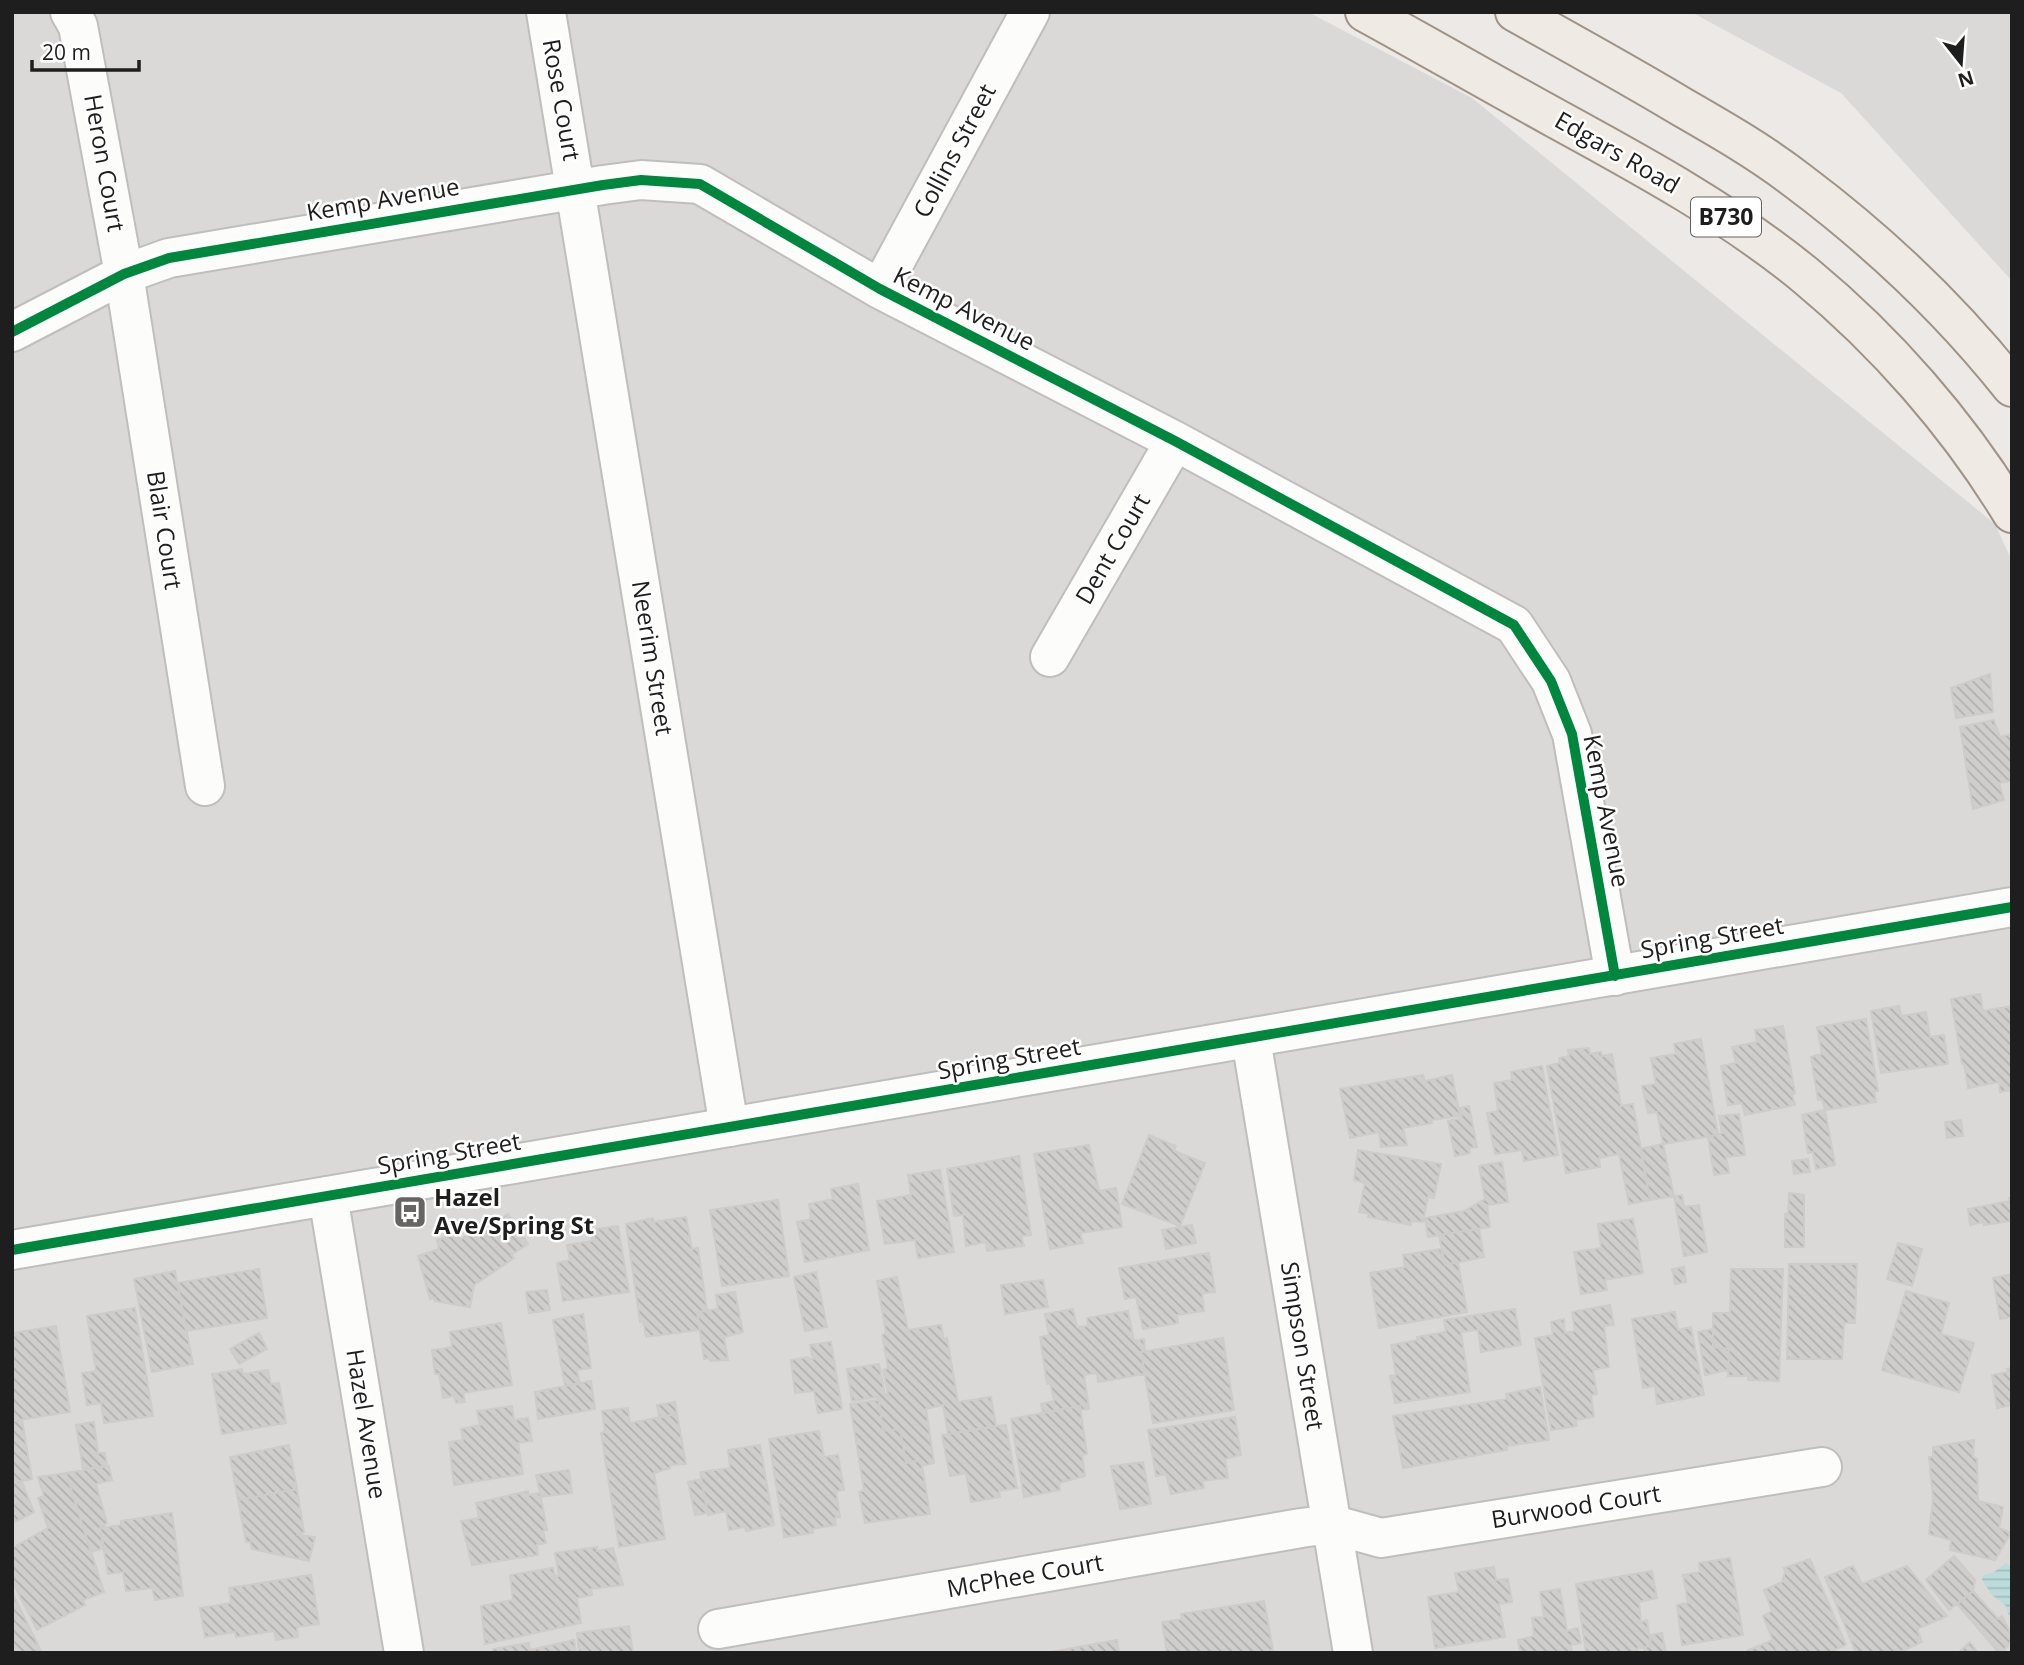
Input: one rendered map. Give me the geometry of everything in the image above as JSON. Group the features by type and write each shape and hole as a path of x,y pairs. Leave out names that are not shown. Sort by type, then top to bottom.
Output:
{"main road":[{"name":"Edgars Road","path":"1365,12 1659,175 1737,224 1805,275 1880,345 1934,405 2012,513"},
{"name":"B730","path":"1524,14 1728,134 1797,180 1908,272 1952,317 2012,387"}],"street":[{"name":"Heron Court","path":"70,12 78,26 124,274"},
{"name":"Rose Court","path":"546,12 576,189"},
{"name":"Collins Street","path":"880,289 1030,12"},
{"name":"Kemp Avenue","path":"12,332 124,274 169,258 576,189 641,180 700,184 880,289 1175,441 1514,625 1550,681 1572,734 1615,976"},
{"name":"Neerim Street","path":"576,189 729,1127"},
{"name":"Blair Court","path":"124,274 205,786"},
{"name":"Dent Court","path":"1050,657 1175,441"},
{"name":"Spring Street","path":"12,1250 2012,908"},
{"name":"Simpson Street","path":"1251,1040 1353,1653"},
{"name":"Hazel Avenue","path":"328,1196 404,1653"},
{"name":"Burwood Court","path":"1331,1524 1381,1538 1822,1467"},
{"name":"McPhee Court","path":"718,1629 1331,1524"}],"shaded area":[{"path":"12,12 1308,12 1472,98 1995,524 2012,561 2012,1653 12,1653"},
{"path":"1691,12 2012,12 2012,281 1841,93"}],"water":[{"path":"2006,1563 2012,1567 2012,1616 1982,1580 1983,1575 1994,1572"}],"building":[{"path":"1990,674 1993,712 1956,718 1951,688"},
{"path":"1994,720 2000,737 2012,734 2012,781 1999,783 2004,800 1973,809 1960,727"},
{"path":"1980,994 1983,1011 2012,1006 2012,1090 2000,1092 1999,1082 1968,1088 1951,999"},
{"path":"1899,1006 1901,1016 1926,1012 1930,1037 1944,1035 1948,1064 1881,1073 1871,1011"},
{"path":"1866,1019 1878,1091 1874,1091 1876,1102 1825,1110 1822,1099 1818,1100 1811,1057 1822,1054 1817,1027"},
{"path":"1783,1026 1795,1105 1745,1115 1742,1103 1728,1105 1721,1066 1736,1063 1732,1047 1757,1042 1755,1030"},
{"path":"1701,1039 1718,1135 1663,1144 1657,1112 1648,1113 1642,1086 1656,1084 1651,1058 1676,1054 1674,1044"},
{"path":"1589,1048 1590,1054 1612,1054 1621,1106 1633,1104 1650,1200 1629,1204 1619,1154 1599,1158 1600,1167 1566,1173 1547,1066 1560,1063 1559,1058 1569,1056 1568,1050"},
{"path":"1542,1066 1558,1155 1524,1161 1522,1150 1495,1154 1487,1113 1498,1111 1494,1083 1512,1080 1511,1072"},
{"path":"1423,1075 1425,1081 1452,1075 1460,1116 1403,1128 1407,1145 1381,1147 1379,1132 1350,1138 1340,1089"},
{"path":"1469,1106 1477,1147 1469,1148 1470,1153 1455,1156 1448,1121 1462,1118 1460,1108"},
{"path":"1825,1110 1835,1165 1816,1169 1813,1152 1808,1153 1802,1115"},
{"path":"1739,1114 1745,1155 1726,1157 1729,1173 1714,1175 1708,1137 1722,1133 1719,1116"},
{"path":"1961,1120 1963,1136 1947,1138 1945,1122"},
{"path":"1149,1135 1176,1146 1174,1151 1205,1163 1180,1226 1122,1204"},
{"path":"1663,1144 1674,1196 1650,1200 1640,1149"},
{"path":"1089,1145 1099,1191 1116,1188 1122,1227 1080,1233 1083,1243 1050,1249 1034,1154"},
{"path":"1358,1150 1441,1164 1434,1198 1428,1197 1423,1222 1411,1221 1411,1225 1368,1217 1369,1214 1359,1212 1365,1183 1354,1180"},
{"path":"1019,1156 1031,1235 1021,1236 1024,1246 987,1251 986,1242 966,1246 963,1215 954,1216 947,1169"},
{"path":"1808,1159 1810,1172 1794,1174 1792,1161"},
{"path":"1502,1162 1508,1202 1487,1205 1490,1227 1428,1237 1425,1218 1464,1211 1485,1199 1479,1166"},
{"path":"940,1170 954,1252 918,1258 915,1240 885,1244 877,1201 911,1195 908,1175"},
{"path":"858,1184 869,1250 805,1262 797,1222 811,1219 809,1204 833,1199 831,1189"},
{"path":"1789,1193 1804,1195 1804,1247 1785,1247 1785,1214 1788,1213"},
{"path":"1682,1195 1684,1207 1699,1205 1707,1252 1684,1256 1674,1196"},
{"path":"2012,1197 2012,1221 1970,1225 1968,1209 2010,1201 2009,1198"},
{"path":"778,1200 789,1276 722,1286 710,1210"},
{"path":"508,1214 528,1244 511,1255 514,1258 474,1285 470,1307 430,1299 418,1256 439,1249 437,1240 458,1233 460,1240 489,1221 492,1225"},
{"path":"686,1217 692,1249 698,1248 707,1311 697,1312 700,1330 646,1337 643,1321 640,1322 626,1224 653,1218 654,1222"},
{"path":"1633,1219 1643,1273 1605,1280 1607,1290 1581,1294 1574,1252 1601,1248 1598,1224"},
{"path":"1192,1225 1196,1243 1166,1249 1162,1230"},
{"path":"618,1226 629,1292 563,1301 557,1263 570,1260 567,1245 592,1241 590,1230"},
{"path":"1479,1229 1484,1257 1445,1265 1439,1235"},
{"path":"1898,1243 1922,1249 1912,1286 1887,1279"},
{"path":"1441,1249 1445,1265 1458,1262 1467,1312 1379,1328 1370,1273 1405,1267 1403,1255"},
{"path":"1209,1253 1215,1292 1202,1293 1204,1311 1177,1315 1178,1323 1143,1329 1136,1297 1125,1299 1119,1268"},
{"path":"1789,1264 1857,1264 1855,1323 1844,1323 1842,1359 1787,1359"},
{"path":"1684,1267 1686,1282 1675,1284 1672,1269"},
{"path":"259,1269 267,1318 186,1331 177,1283"},
{"path":"1731,1269 1783,1269 1779,1381 1728,1376 1729,1349 1713,1347 1713,1313 1730,1313"},
{"path":"175,1271 193,1364 152,1372 134,1279"},
{"path":"816,1272 827,1327 805,1331 794,1277"},
{"path":"2012,1274 2012,1317 2000,1319 1993,1278"},
{"path":"897,1277 908,1330 941,1325 944,1340 947,1338 958,1402 991,1397 996,1426 948,1434 943,1405 926,1409 934,1463 922,1466 921,1460 906,1463 900,1429 883,1431 878,1397 852,1401 847,1369 879,1364 885,1395 888,1394 883,1370 888,1368 882,1335 886,1333 877,1281"},
{"path":"1043,1280 1048,1307 1005,1314 1001,1285"},
{"path":"547,1290 550,1310 529,1313 526,1292"},
{"path":"1906,1291 1949,1303 1941,1334 1974,1343 1959,1392 1882,1370"},
{"path":"735,1292 743,1332 724,1337 728,1360 704,1359 697,1312 718,1309 716,1295"},
{"path":"1610,1305 1614,1325 1604,1326 1609,1367 1593,1370 1597,1394 1591,1395 1594,1417 1576,1420 1577,1426 1551,1430 1535,1338 1553,1335 1551,1322 1564,1319 1565,1333 1575,1331 1572,1312"},
{"path":"135,1308 153,1416 104,1423 101,1403 87,1405 82,1373 96,1371 87,1316"},
{"path":"1073,1309 1077,1327 1088,1326 1087,1318 1128,1311 1134,1341 1144,1339 1145,1350 1141,1352 1145,1374 1098,1382 1097,1373 1084,1375 1089,1409 1081,1410 1080,1406 1043,1413 1041,1404 1054,1401 1050,1383 1047,1384 1040,1337 1049,1335 1045,1314"},
{"path":"1515,1309 1521,1345 1481,1352 1478,1330 1461,1332 1470,1392 1395,1403 1390,1376 1396,1375 1391,1345 1446,1332 1444,1320"},
{"path":"1675,1312 1678,1330 1691,1327 1704,1395 1657,1404 1655,1386 1643,1388 1632,1319"},
{"path":"583,1314 591,1368 577,1370 580,1384 565,1386 553,1320"},
{"path":"501,1323 512,1385 463,1393 465,1402 456,1403 454,1396 443,1398 439,1374 435,1374 432,1350 452,1347 450,1332"},
{"path":"56,1326 70,1412 12,1421 12,1333"},
{"path":"1713,1329 1713,1347 1729,1349 1728,1370 1705,1375 1698,1332"},
{"path":"259,1333 267,1349 239,1364 230,1349"},
{"path":"1223,1338 1234,1410 1153,1423 1141,1352"},
{"path":"831,1342 842,1409 818,1413 814,1391 795,1393 791,1360 808,1357 813,1359 810,1345"},
{"path":"2012,1368 2012,1405 1997,1408 1992,1375 2008,1372 2007,1369"},
{"path":"242,1369 243,1374 268,1370 271,1384 279,1383 286,1423 222,1434 212,1374"},
{"path":"591,1381 595,1409 538,1419 535,1392"},
{"path":"1540,1387 1549,1440 1403,1468 1393,1416 1507,1399 1506,1394"},
{"path":"879,1400 883,1431 900,1429 906,1463 921,1460 930,1514 865,1523 859,1492 864,1490 850,1404"},
{"path":"675,1402 677,1414 659,1417 657,1405"},
{"path":"512,1406 514,1420 528,1418 532,1441 518,1443 523,1474 454,1485 449,1442 463,1440 461,1429 480,1425 477,1411"},
{"path":"1080,1406 1087,1454 1082,1455 1085,1476 1059,1483 1060,1490 1024,1497 1011,1419"},
{"path":"628,1408 630,1423 677,1414 686,1464 670,1465 670,1468 654,1473 665,1539 619,1547 601,1433 605,1432 602,1411"},
{"path":"1235,1417 1241,1455 1225,1459 1228,1478 1202,1481 1204,1488 1171,1494 1166,1474 1156,1476 1148,1430"},
{"path":"22,1420 32,1479 12,1483 12,1421"},
{"path":"94,1422 98,1453 105,1453 107,1466 83,1469 76,1425"},
{"path":"1006,1425 1017,1488 999,1491 1000,1497 971,1502 966,1473 950,1476 942,1435"},
{"path":"819,1431 824,1457 838,1455 844,1490 836,1491 840,1517 835,1518 836,1525 812,1529 813,1533 784,1537 769,1439"},
{"path":"1974,1440 1973,1457 1977,1459 1978,1501 2003,1507 1999,1528 2011,1533 1995,1560 1950,1550 1951,1540 1929,1534 1933,1499 1929,1457 1933,1457 1933,1447"},
{"path":"289,1445 297,1489 238,1500 230,1457"},
{"path":"760,1445 774,1525 746,1531 745,1527 729,1530 726,1511 708,1515 700,1472 730,1468 728,1450"},
{"path":"1143,1462 1151,1504 1120,1509 1111,1466"},
{"path":"109,1466 112,1480 96,1484 107,1523 100,1528 104,1548 91,1552 66,1473"},
{"path":"569,1470 572,1493 541,1497 536,1475"},
{"path":"66,1473 104,1592 83,1600 85,1605 37,1630 12,1581 12,1548 48,1528 38,1498 44,1496 38,1477"},
{"path":"701,1479 708,1513 695,1515 688,1482"},
{"path":"22,1482 34,1512 15,1522 12,1515 12,1483"},
{"path":"297,1489 304,1532 299,1535 315,1537 309,1561 252,1549 250,1542 246,1542 238,1500"},
{"path":"528,1491 528,1495 540,1493 547,1530 543,1531 546,1543 537,1545 538,1555 472,1565 461,1521 479,1518 476,1503"},
{"path":"172,1513 183,1596 155,1600 152,1588 126,1591 123,1572 108,1574 100,1528 121,1525 121,1521"},
{"path":"597,1547 597,1551 613,1548 623,1585 591,1589 592,1595 577,1598 581,1623 485,1644 481,1606 513,1600 510,1575 553,1568 555,1576 559,1576 555,1553"},
{"path":"1954,1556 1975,1580 1973,1591 1949,1610 1926,1580"},
{"path":"1730,1558 1743,1635 1682,1645 1677,1605 1688,1603 1683,1575 1700,1572 1699,1563"},
{"path":"1810,1559 1846,1645 1828,1653 1778,1653 1763,1616 1772,1611 1764,1590 1782,1582 1784,1568"},
{"path":"1853,1566 1862,1584 1907,1566 1947,1616 1917,1629 1922,1642 1898,1653 1856,1653 1825,1577"},
{"path":"1494,1567 1496,1580 1508,1579 1512,1602 1499,1604 1505,1637 1435,1648 1428,1597 1459,1592 1455,1573"},
{"path":"1652,1571 1657,1598 1639,1602 1641,1622 1647,1620 1651,1646 1638,1648 1638,1653 1586,1653 1576,1584"},
{"path":"311,1575 319,1624 297,1627 298,1637 276,1640 274,1631 236,1637 235,1632 205,1637 200,1608 231,1603 229,1588"},
{"path":"1560,1589 1567,1631 1578,1628 1581,1643 1571,1645 1572,1653 1520,1653 1518,1640 1534,1636 1532,1618 1544,1617 1540,1592"},
{"path":"1973,1591 1998,1619 2002,1616 2012,1636 2002,1653 1999,1653 1957,1604"},
{"path":"12,1592 42,1653 12,1653"},
{"path":"1264,1601 1273,1650 1258,1653 1167,1653 1162,1622 1182,1619 1181,1614"},
{"path":"629,1626 633,1653 579,1653 577,1633"},
{"path":"1662,1633 1666,1653 1645,1653 1644,1647 1651,1646 1650,1635"},
{"path":"574,1640 576,1653 493,1653 493,1649 529,1643 530,1650"},
{"path":"1117,1640 1119,1653 1050,1653 1050,1652"},
{"path":"1773,1640 1778,1653 1749,1653 1748,1650"},
{"path":"1970,1642 1978,1653 1958,1653"}],"cycle path":[{"path":"12,332 124,274 169,258 603,185 641,180 700,184 880,289 1175,441 1514,625 1551,681 1572,734 1615,976"},
{"path":"12,1250 2012,907"}],"place":[{"name":"Hazel Ave/Spring St","path":"410,1212"}]}
